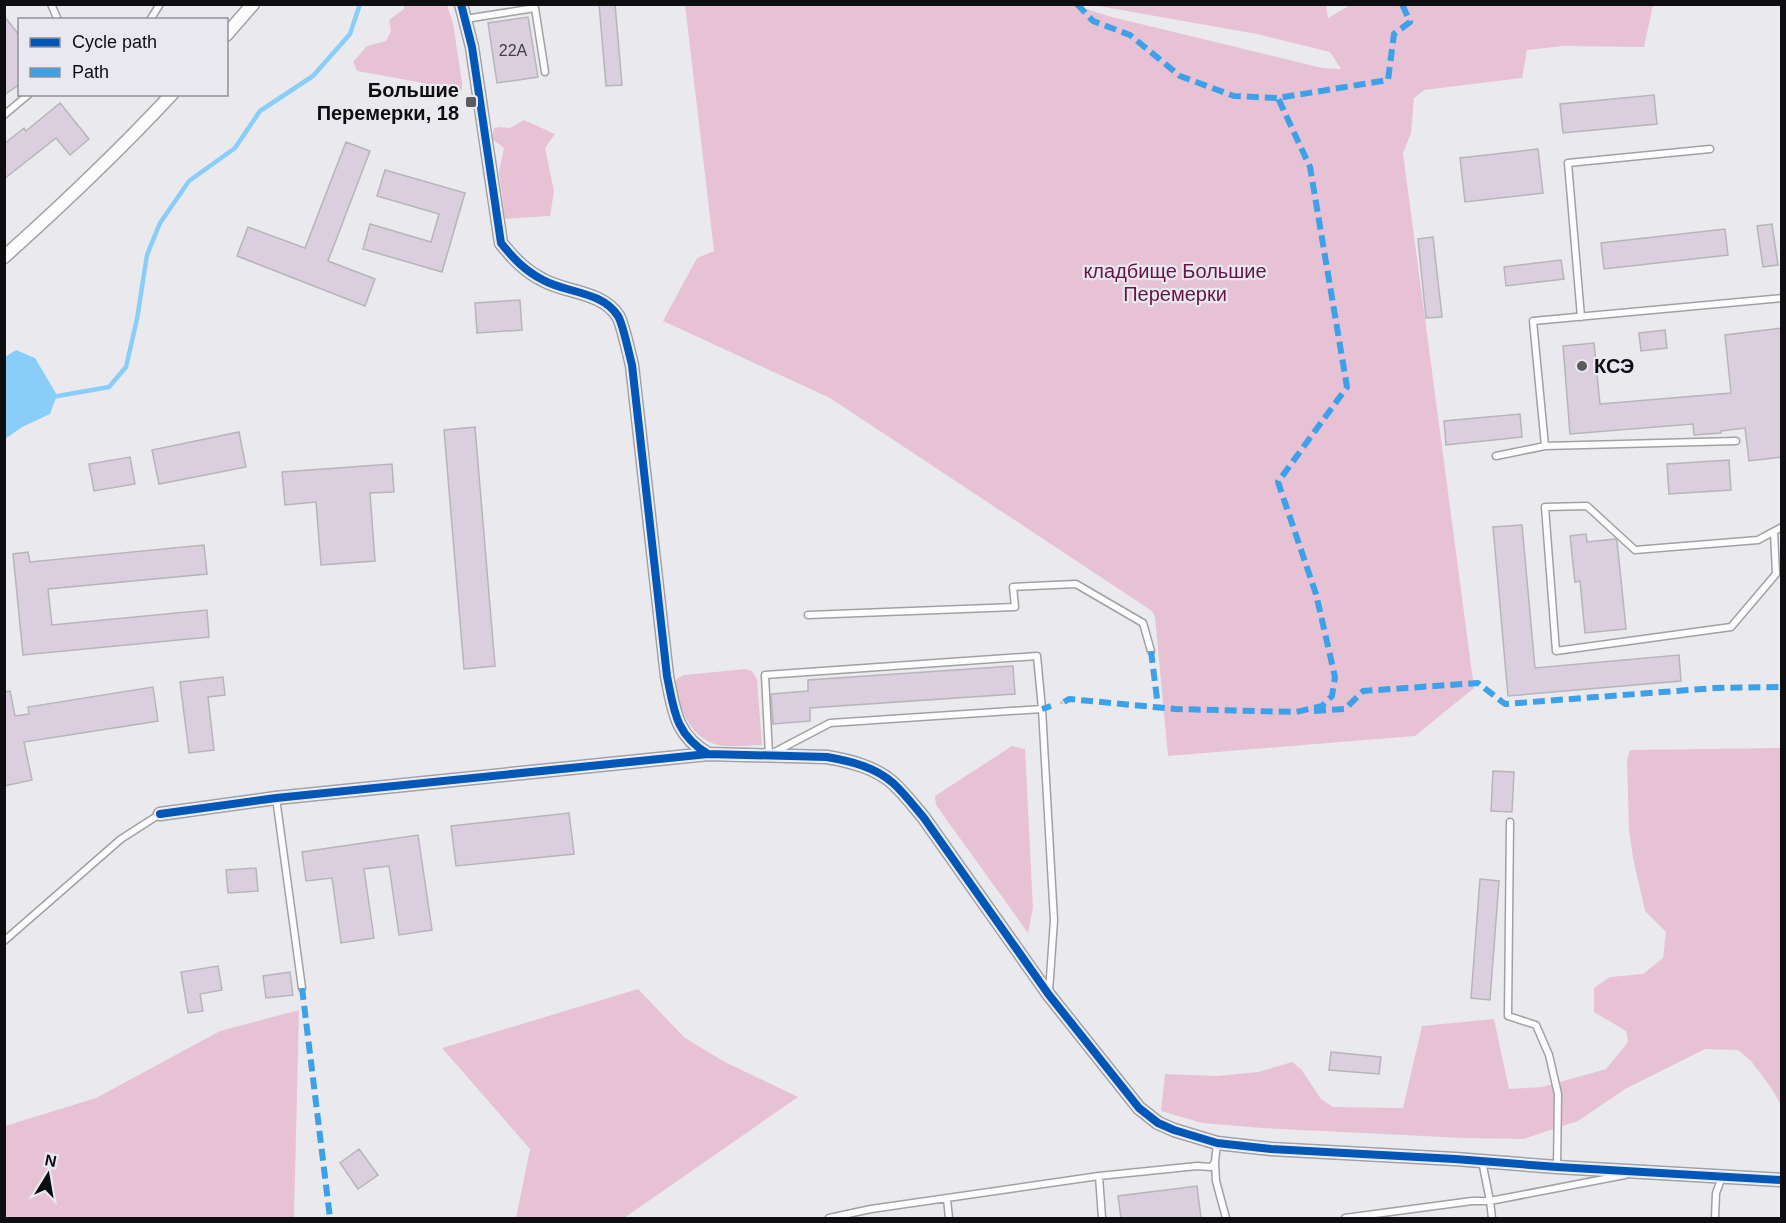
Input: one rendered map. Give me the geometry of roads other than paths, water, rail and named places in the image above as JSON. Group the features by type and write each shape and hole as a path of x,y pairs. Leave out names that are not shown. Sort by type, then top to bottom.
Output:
{"street":[{"path":"228,33 254,4"},
{"path":"461,4 472,47 501,243 517,263 544,281 589,295 606,304 618,316 632,365 667,676 675,716 688,739 708,754"},
{"path":"4,257 94,173 170,96"},
{"path":"160,814 276,798 708,754 842,760 871,769 892,782 924,818 1048,995 1139,1107 1158,1123 1217,1143 1271,1149 1782,1180"}],"lane":[{"path":"51,4 57,18"},
{"path":"151,18 160,4"},
{"path":"465,19 535,8 545,72"},
{"path":"4,115 26,96"},
{"path":"1581,317 1568,163 1710,149"},
{"path":"1545,446 1533,321 1782,298"},
{"path":"1496,456 1545,446 1736,441"},
{"path":"1774,532 1776,574 1731,627 1556,651 1545,507 1587,506 1635,550 1758,540 1782,527"},
{"path":"808,615 1015,607 1013,587 1076,584 1143,623 1151,651"},
{"path":"1042,709 830,723 769,755 765,675 1037,656 1042,709 1054,920 1048,995"},
{"path":"276,798 302,988"},
{"path":"4,940 121,839 160,814"},
{"path":"1510,822 1508,1016 1536,1025 1549,1055 1558,1094 1557,1167"},
{"path":"1217,1143 1216,1181 1226,1218"},
{"path":"1482,1161 1492,1218"},
{"path":"829,1218 871,1209 1099,1176 1197,1166 1211,1167 1215,1162"},
{"path":"1345,1218 1472,1201 1490,1201 1642,1172"},
{"path":"1099,1176 1102,1218"},
{"path":"1715,1218 1716,1193 1722,1177"},
{"path":"947,1199 949,1218"}],"water":[{"path":"16,350 35,358 57,395 50,414 22,427 5,439 5,357"}],"waterway":[{"path":"52,397 109,387 126,367 137,319 147,255 160,223 189,181 235,148 260,111 313,76 350,34 360,4"}],"place":[{"name":"Большие Перемерки, 18","path":"471,102"},
{"name":"КСЭ","path":"1582,366"}],"park label":[{"name":"кладбище Большие Перемерки","path":"1175,282"}]}
